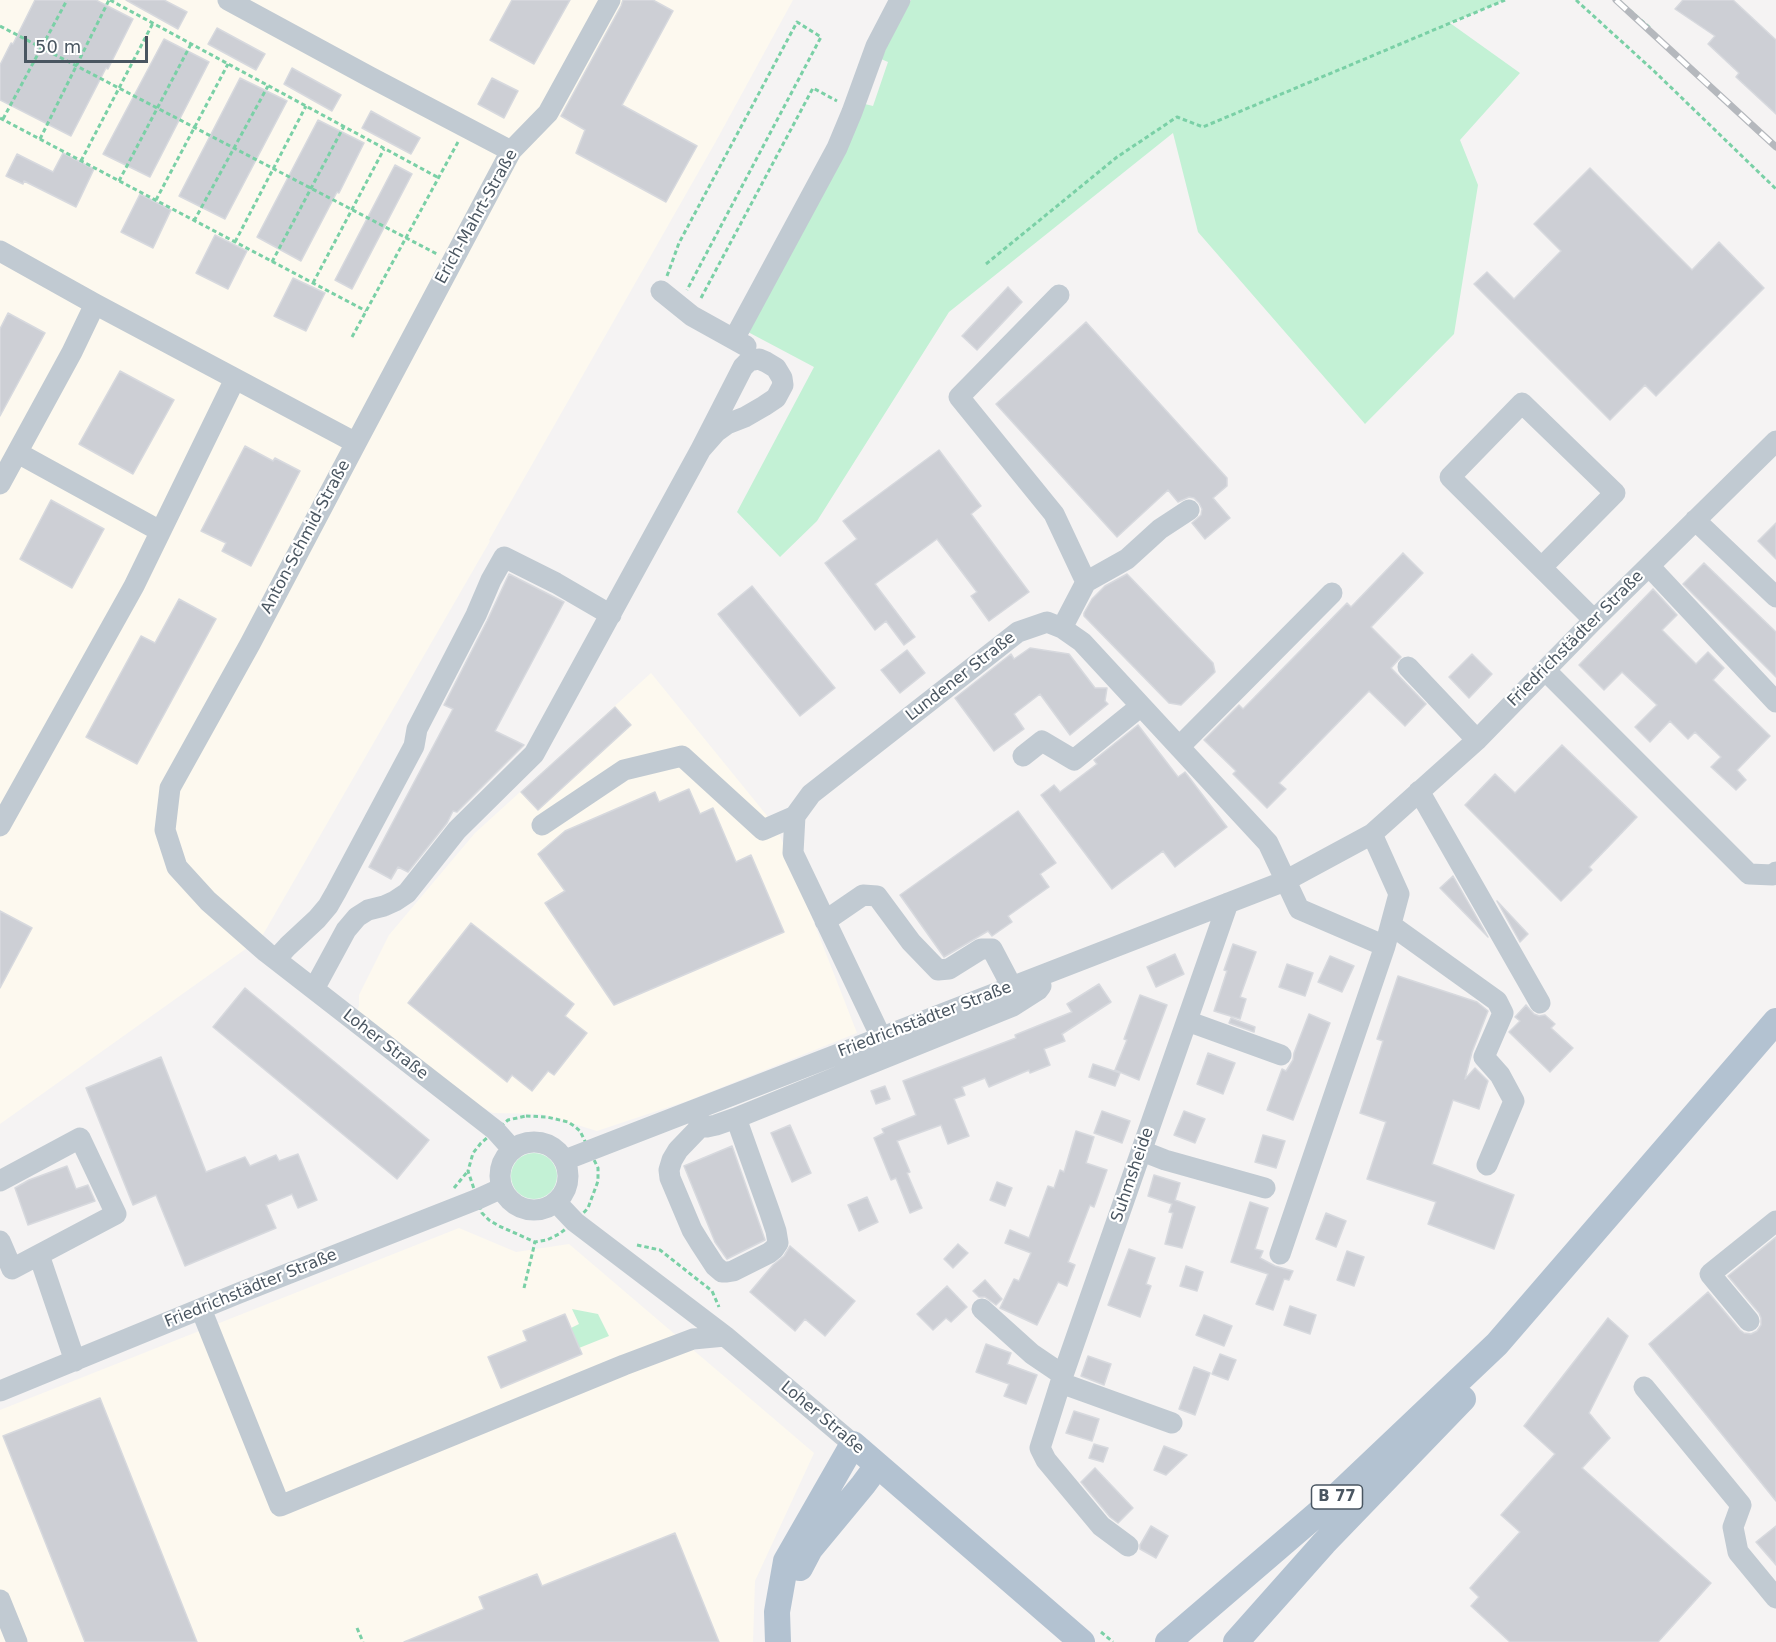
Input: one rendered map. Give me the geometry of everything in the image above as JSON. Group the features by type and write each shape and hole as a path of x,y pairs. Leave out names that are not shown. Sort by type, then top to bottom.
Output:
{"main road":[{"name":"B 77","path":"1168,1642 1323,1509 1497,1344 1776,1021"},
{"path":"1236,1642 1324,1543 1462,1401 1497,1344"},
{"path":"778,1642 777,1612 786,1561 853,1443"},
{"name":"Loher Straße","path":"853,1443 877,1466 1094,1639"},
{"path":"789,1642 790,1614 801,1565 810,1549 877,1466"}],"street":[{"path":"228,0 511,151"},
{"name":"Erich-Mahrt-Straße","path":"356,443 511,151 548,113 610,0"},
{"path":"734,339 837,148 876,46 900,0"},
{"name":"Anton-Schmid-Straße","path":"0,251 356,443 250,644 170,788 165,830 177,867 208,901 255,942"},
{"path":"661,291 685,311 750,348 759,359 776,368 782,378 783,385 776,398 745,417 727,424 716,432 701,449"},
{"path":"1059,296 958,397 1054,514 1086,582"},
{"path":"0,484 72,352 95,304"},
{"path":"314,989 346,930 357,917 368,910 395,901 407,893 457,830 534,754 701,449 743,367 749,361 759,359"},
{"path":"0,826 134,586 235,379"},
{"path":"1542,567 1615,493 1522,403 1450,477 1594,620"},
{"name":"Friedrichstädter Straße","path":"565,1160 698,1117 881,1037 1285,881 1372,834 1477,740 1648,566 1776,441"},
{"path":"18,453 160,531"},
{"path":"1189,510 1160,529 1127,559 1086,582 1062,628 1082,642 1268,843 1299,909 1385,946"},
{"path":"1695,520 1776,597"},
{"path":"276,959 328,906 414,746 417,729 504,557 556,583 611,615"},
{"path":"1648,566 1776,702"},
{"path":"1179,747 1332,593"},
{"name":"Lundener Straße","path":"795,816 811,794 1018,632 1047,622 1062,628"},
{"path":"1408,667 1477,740"},
{"path":"1545,670 1749,874 1773,875 1776,872"},
{"path":"1023,756 1042,741 1074,760 1142,705"},
{"path":"542,825 624,770 682,756 763,830 795,816 793,853 881,1037"},
{"path":"1419,791 1540,1003"},
{"path":"1280,1254 1385,946 1399,894 1372,834"},
{"path":"825,921 863,895 877,896 911,942 938,970 949,969 981,949 992,949 1012,987"},
{"name":"Suhmsheide","path":"1128,1546 1101,1526 1046,1460 1040,1448 1228,903"},
{"path":"1391,925 1497,1001 1503,1013 1484,1057 1500,1075 1514,1101 1487,1165"},
{"name":"Loher Straße","path":"255,942 495,1130 512,1149"},
{"path":"736,1118 770,1213 778,1243 769,1253 733,1271 722,1272 699,1243 670,1178 669,1170 672,1160 698,1117 712,1127 1006,1009 1038,990 1041,986 1039,976"},
{"path":"1187,1021 1281,1055"},
{"path":"0,1181 80,1138 116,1214 12,1269 0,1241"},
{"path":"531,1141 544,1143 556,1149 565,1160 568,1172 567,1185 565,1191 550,1206 537,1210 522,1208 510,1200 502,1188 500,1171 506,1155 524,1143 531,1141"},
{"path":"1142,1151 1265,1188"},
{"name":"Friedrichstädter Straße","path":"0,1391 502,1188"},
{"name":"Loher Straße","path":"556,1202 575,1222 724,1336 853,1443"},
{"path":"1749,1321 1710,1274 1776,1221"},
{"path":"39,1255 75,1361"},
{"path":"688,1308 694,1322 693,1340"},
{"path":"201,1309 280,1506 624,1365 693,1340 724,1336"},
{"path":"982,1310 1062,1379 1172,1423"},
{"path":"1644,1387 1741,1505 1733,1527 1738,1552 1776,1598"},
{"path":"0,1600 17,1642"}],"path":[{"path":"67,0 1,118 366,311"},
{"path":"40,139 109,0 439,178"},
{"path":"986,264 1117,157 1177,117 1203,127 1505,0"},
{"path":"1576,0 1654,71 1776,189"},
{"path":"1618,0 1650,28"},
{"path":"661,291 680,243 797,22 821,37 685,311"},
{"path":"81,161 153,23"},
{"path":"0,26 452,262"},
{"path":"119,181 191,44"},
{"path":"156,200 228,64"},
{"path":"194,221 268,86"},
{"path":"685,311 813,88 838,102"},
{"path":"235,242 306,106"},
{"path":"272,262 344,126"},
{"path":"352,337 466,128"},
{"path":"313,283 384,149"},
{"path":"526,1116 568,1122 580,1131 591,1151 598,1168 598,1181 588,1208 559,1234 547,1240 535,1242 489,1221 482,1213 468,1171 469,1163 481,1143 508,1120 526,1116"},
{"path":"524,1288 535,1242"},
{"path":"357,1628 363,1642"},
{"path":"1094,1639 1113,1642"}],"shaded area":[{"path":"0,0 793,0 715,143 490,541 261,938 0,1124"},
{"path":"651,673 777,828 857,1033 690,1100 597,1131 541,1114 493,1113 453,1091 356,1012 359,1006 359,995 389,935 475,833"},
{"path":"459,1228 516,1252 569,1244 814,1453 755,1581 753,1642 0,1642 0,1410"}],"green space":[{"path":"911,0 1505,0 1450,23 1520,73 1460,140 1478,185 1454,334 1365,424 1198,232 1173,133 949,312 817,521 780,557 737,512 814,367 748,332 865,104 873,106 888,62 881,59"},
{"path":"534,1153 550,1160 557,1176 550,1192 534,1199 518,1192 511,1176 518,1160"},
{"path":"572,1309 598,1314 609,1336 579,1348 571,1328 579,1324"}],"building":[{"path":"35,0 96,0 133,19 71,136 0,100 0,65"},
{"path":"126,0 164,0 187,12 178,29"},
{"path":"512,0 570,0 534,64 490,40"},
{"path":"623,0 653,0 673,11 622,105 697,146 666,202 576,153 585,130 561,116"},
{"path":"1683,0 1733,0 1776,40 1776,114 1736,77 1739,73 1708,44 1715,36 1675,9"},
{"path":"217,28 265,54 256,70 208,44"},
{"path":"164,39 209,62 150,177 103,154"},
{"path":"292,68 341,95 332,111 284,84"},
{"path":"240,78 287,101 225,219 179,196"},
{"path":"492,78 518,91 504,118 478,104"},
{"path":"371,111 420,138 411,154 362,128"},
{"path":"318,120 364,143 301,261 257,237"},
{"path":"63,153 94,169 76,207 24,181 23,184 6,176 17,154 53,172"},
{"path":"395,165 412,174 352,289 335,280"},
{"path":"1590,168 1692,270 1719,242 1764,288 1656,396 1645,385 1610,420 1474,284 1487,272 1514,299 1561,251 1534,224"},
{"path":"140,194 171,210 153,248 121,232"},
{"path":"215,235 247,251 228,289 196,273"},
{"path":"293,278 325,293 306,331 274,316"},
{"path":"1008,287 1022,302 977,350 962,336"},
{"path":"8,313 45,333 0,416 0,329"},
{"path":"1086,322 1227,478 1227,486 1213,498 1230,518 1205,539 1192,523 1201,515 1202,509 1199,503 1189,497 1178,502 1168,490 1117,537 996,404"},
{"path":"120,371 174,400 133,474 79,444"},
{"path":"245,446 273,461 275,458 300,471 251,566 222,551 226,543 201,531"},
{"path":"939,450 981,506 971,514 1029,592 989,621 971,596 977,592 937,539 875,584 915,637 904,645 886,621 875,630 825,563 857,539 843,521"},
{"path":"51,500 104,529 72,588 20,559"},
{"path":"1776,523 1776,559 1758,541"},
{"path":"1403,553 1423,573 1371,627 1401,657 1391,668 1426,704 1405,726 1369,691 1279,783 1286,789 1267,808 1233,774 1236,771 1204,740 1239,705 1243,709 1347,603 1351,607"},
{"path":"1704,563 1776,632 1776,677 1683,584"},
{"path":"509,574 564,602 495,731 524,745 457,812 453,811 447,823 408,872 398,867 391,879 369,867 453,709 444,705"},
{"path":"1127,574 1213,663 1215,672 1181,705 1169,703 1084,616 1092,599 1105,586"},
{"path":"752,586 835,688 800,716 718,614"},
{"path":"1653,589 1677,615 1662,630 1696,664 1708,652 1724,668 1713,680 1770,736 1737,770 1746,780 1736,790 1711,767 1721,757 1695,732 1688,739 1670,721 1650,742 1635,727 1657,705 1622,672 1604,690 1579,665"},
{"path":"179,599 216,619 137,764 86,737 141,636 155,643"},
{"path":"1030,648 1069,654 1095,688 1107,688 1105,701 1108,704 1070,735 1040,694 1014,714 1024,729 994,751 955,698 1011,654 1014,659"},
{"path":"907,650 925,673 900,693 881,670"},
{"path":"1472,654 1492,674 1469,698 1449,677"},
{"path":"615,707 631,725 538,810 521,792"},
{"path":"1138,725 1178,777 1185,772 1227,827 1175,867 1163,851 1112,889 1041,795 1054,785 1060,792 1097,764 1094,760"},
{"path":"1562,745 1637,817 1589,867 1592,870 1561,901 1465,805 1495,774 1515,793"},
{"path":"689,789 700,814 713,808 736,862 751,855 784,932 614,1005 545,903 565,891 538,854 565,831 655,792 659,802"},
{"path":"1018,811 1056,863 1040,874 1049,887 1008,916 1012,922 992,936 988,931 944,957 900,895"},
{"path":"1453,876 1488,937 1440,888"},
{"path":"1497,901 1528,934 1520,942"},
{"path":"0,911 32,928 0,988"},
{"path":"471,923 574,1004 565,1016 587,1033 554,1075 548,1071 532,1091 512,1075 507,1082 408,1003"},
{"path":"1233,944 1256,952 1240,997 1246,999 1240,1019 1214,1011"},
{"path":"1175,954 1184,974 1156,987 1147,967"},
{"path":"1330,956 1354,966 1342,992 1318,982"},
{"path":"1287,964 1313,973 1305,996 1279,987"},
{"path":"1398,976 1477,1002 1488,1011 1472,1052 1465,1079 1475,1068 1488,1081 1479,1109 1453,1100 1432,1164 1514,1195 1494,1249 1428,1224 1436,1202 1367,1179 1386,1122 1360,1113 1383,1041 1377,1039"},
{"path":"1099,984 1111,1002 1062,1034 1065,1041 1044,1049 1050,1065 1030,1073 1029,1070 989,1087 985,1078 962,1087 965,1095 954,1099 969,1136 948,1144 941,1125 897,1141 910,1172 907,1173 922,1208 910,1213 896,1178 891,1180 874,1138 884,1133 882,1129 916,1115 903,1081 1016,1038 1015,1035 1072,1012 1067,1004"},
{"path":"245,988 429,1140 397,1179 213,1027"},
{"path":"1140,995 1167,1005 1139,1080 1115,1070 1127,1040 1124,1039"},
{"path":"1526,1005 1534,1014 1545,1015 1555,1024 1551,1028 1573,1048 1550,1072 1509,1032 1520,1021 1515,1017"},
{"path":"1309,1014 1330,1023 1293,1120 1267,1110 1282,1069 1286,1071 1293,1060"},
{"path":"1231,1018 1255,1027 1254,1032 1229,1023"},
{"path":"1208,1053 1235,1063 1223,1094 1197,1084"},
{"path":"161,1057 206,1172 245,1157 250,1166 276,1155 279,1161 298,1154 317,1200 298,1208 292,1194 266,1205 276,1228 185,1266 156,1195 133,1205 86,1088"},
{"path":"1093,1064 1120,1073 1115,1086 1089,1077"},
{"path":"885,1086 890,1099 876,1104 871,1091"},
{"path":"1102,1111 1130,1121 1122,1143 1094,1133"},
{"path":"1184,1111 1205,1119 1195,1143 1174,1135"},
{"path":"790,1125 811,1173 792,1182 771,1133"},
{"path":"1076,1131 1094,1137 1086,1163 1107,1170 1094,1207 1090,1205 1068,1262 1075,1265 1067,1286 1058,1282 1037,1325 1000,1308 1014,1279 1019,1281 1031,1253 1005,1243 1010,1230 1029,1238 1048,1186 1054,1188 1060,1170 1064,1172"},
{"path":"1263,1135 1285,1141 1276,1168 1255,1162"},
{"path":"732,1146 765,1240 727,1259 715,1242 684,1166"},
{"path":"67,1166 76,1189 88,1185 95,1201 28,1225 15,1188 29,1180"},
{"path":"1154,1175 1180,1183 1175,1200 1195,1207 1182,1248 1165,1244 1173,1213 1169,1212 1172,1204 1148,1196"},
{"path":"997,1182 1012,1188 1005,1206 990,1200"},
{"path":"867,1197 878,1222 859,1231 848,1205"},
{"path":"1250,1202 1268,1208 1255,1249 1263,1251 1260,1258 1275,1266 1293,1271 1289,1280 1284,1279 1273,1310 1256,1304 1268,1274 1231,1262"},
{"path":"1326,1213 1346,1221 1336,1247 1316,1239"},
{"path":"1776,1237 1776,1501 1649,1344 1708,1292 1740,1330 1751,1334 1757,1331 1761,1325 1759,1313 1728,1276"},
{"path":"958,1244 968,1253 953,1268 944,1259"},
{"path":"790,1246 855,1301 825,1336 805,1319 795,1331 750,1292 773,1265 784,1256"},
{"path":"1129,1249 1155,1258 1146,1284 1151,1286 1140,1317 1108,1305"},
{"path":"1347,1251 1364,1257 1354,1286 1337,1280"},
{"path":"1186,1266 1203,1272 1197,1291 1180,1286"},
{"path":"985,1280 1002,1299 996,1305 985,1297 979,1297 973,1291"},
{"path":"947,1286 967,1307 951,1322 946,1318 933,1330 917,1314"},
{"path":"1290,1306 1316,1315 1310,1334 1284,1325"},
{"path":"565,1314 582,1354 501,1388 488,1357 527,1341 523,1331"},
{"path":"1204,1315 1232,1326 1224,1346 1196,1335"},
{"path":"1608,1318 1628,1336 1589,1413 1610,1438 1582,1468 1711,1583 1658,1642 1510,1642 1471,1606 1479,1597 1470,1588 1520,1532 1501,1515 1555,1454 1524,1426"},
{"path":"986,1344 1011,1353 1007,1364 1037,1375 1026,1404 1004,1396 1009,1384 976,1372"},
{"path":"1220,1354 1236,1360 1228,1380 1212,1374"},
{"path":"1088,1356 1111,1364 1104,1385 1081,1376"},
{"path":"1194,1367 1210,1373 1195,1415 1179,1409"},
{"path":"100,1398 197,1642 85,1642 3,1436"},
{"path":"1074,1411 1099,1419 1092,1441 1066,1433"},
{"path":"1094,1444 1108,1448 1103,1462 1089,1458"},
{"path":"1164,1446 1187,1455 1166,1475 1154,1470"},
{"path":"1095,1468 1133,1508 1118,1523 1110,1517 1081,1482"},
{"path":"1151,1526 1168,1536 1156,1558 1140,1549"},
{"path":"1776,1526 1776,1565 1756,1542"},
{"path":"675,1533 719,1642 404,1642 484,1609 479,1597 537,1574 542,1586"}],"railway":[{"path":"1616,0 1776,147"}]}
